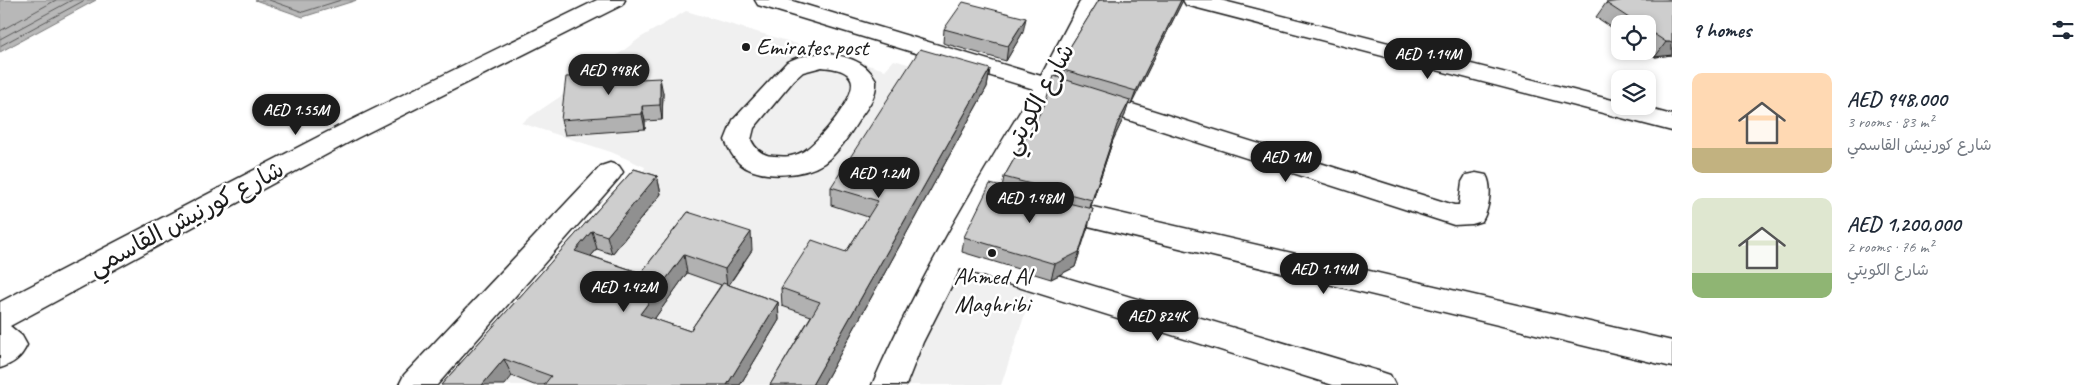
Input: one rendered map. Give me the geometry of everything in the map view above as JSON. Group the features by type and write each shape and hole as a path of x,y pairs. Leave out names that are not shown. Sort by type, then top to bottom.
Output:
{"street":[{"name":"شارع كورنيش القاسمي","path":"0,317 348,132 614,0"},
{"path":"766,0 1048,86 1454,215 1472,214 1476,182"},
{"name":"شارع الكويتي","path":"889,385 907,342 952,255 986,192 1048,86 1092,0"},
{"path":"1194,0 1672,122"},
{"path":"837,62 862,29"},
{"path":"822,60 837,62 852,67 862,75 866,86 862,97 820,153 804,164 781,167 760,164 744,154 738,140 742,126 786,75 795,67 807,62 822,60"},
{"path":"416,385 610,172"},
{"path":"986,192 1672,354"},
{"path":"952,255 1378,385"},
{"path":"0,336 11,345 0,354"}],"shaded area":[{"path":"686,11 885,70 894,60 987,87 823,385 466,385 638,187 645,167 611,152 521,123 579,84 640,38"},
{"path":"953,262 1034,287 1001,385 893,385"}],"water":[{"path":"0,0 96,0 0,52"},
{"path":"255,0 357,0 303,17"}],"building":[{"path":"1099,0 1181,0 1136,91 1057,68"},
{"path":"1625,0 1672,0 1672,42 1666,42 1656,35 1656,15 1624,15 1606,3"},
{"path":"963,2 1026,18 1008,46 944,29"},
{"path":"920,49 990,69 812,385 770,385 820,302 781,288 812,240 846,252 878,201 831,187"},
{"path":"641,72 640,79 660,78 660,105 642,106 642,114 561,120 566,77"},
{"path":"1054,76 1130,100 1117,125 1092,200 1004,177 1044,106"},
{"path":"634,169 657,176 607,236 592,231 575,251 641,273 688,212 751,232 725,269 684,255 640,314 690,331 723,283 778,302 727,385 544,385 551,376 504,359 482,385 441,385"},
{"path":"990,184 1093,209 1079,252 1055,264 964,237"}],"place":[{"name":"Emirates post","path":"746,47"},
{"name":"Ahmed Al Maghribi","path":"992,253"}]}
